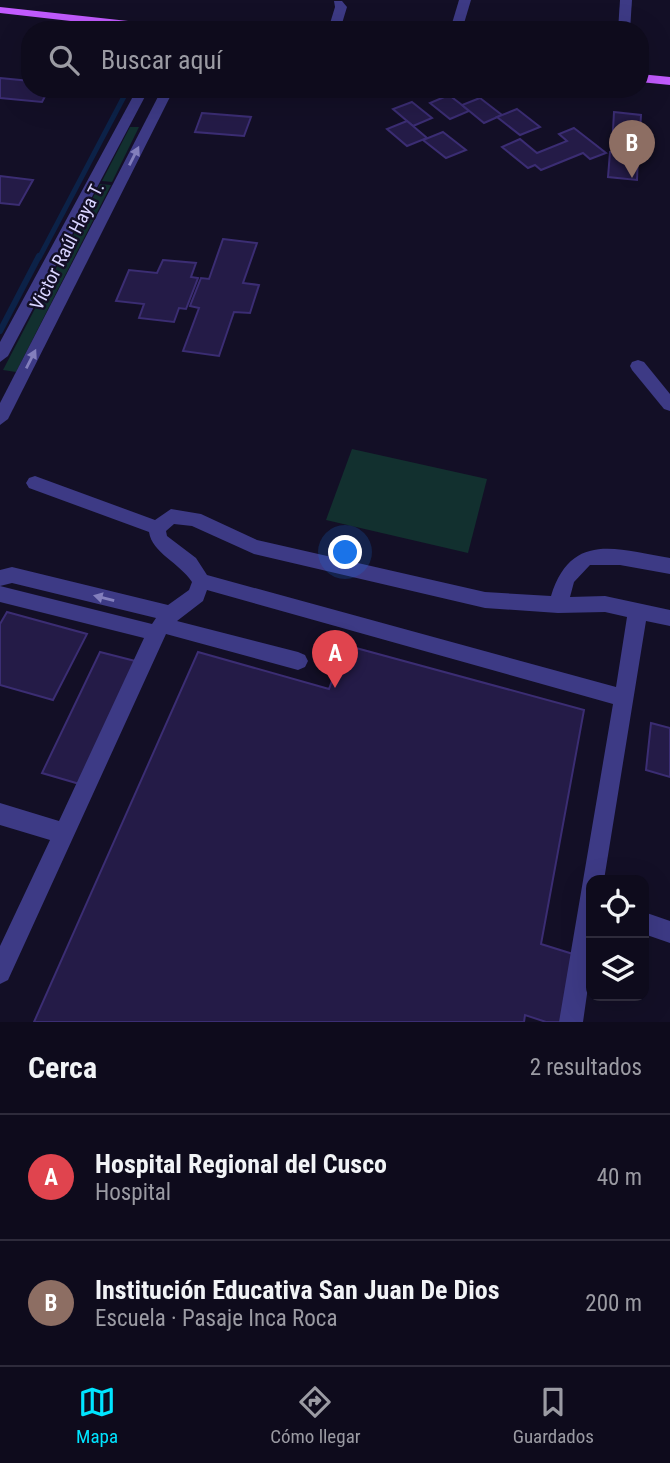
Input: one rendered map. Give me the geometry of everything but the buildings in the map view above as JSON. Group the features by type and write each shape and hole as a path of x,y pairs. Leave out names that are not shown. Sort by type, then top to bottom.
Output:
{"main road":[{"path":"0,10 101,21"},
{"path":"649,81 670,81"}],"street":[{"path":"459,21 465,0"},
{"path":"625,21 626,0"},
{"path":"337,21 341,7 338,3"},
{"name":"Victor Raúl Haya T.","path":"0,356 138,98"},
{"name":"Victor Raúl Haya T.","path":"0,419 163,98"},
{"path":"126,121 150,124"},
{"path":"638,366 670,405"},
{"path":"35,483 157,528"},
{"path":"157,528 171,516 182,516 195,519 254,547 485,600 558,605 605,604 670,618"},
{"path":"157,528 159,540 190,563 201,581 624,698"},
{"path":"558,605 566,578 586,558 620,557 670,566"},
{"path":"0,578 12,575 163,624 298,661"},
{"path":"0,972 163,624 196,595 201,581"},
{"path":"0,594 163,624"},
{"path":"594,875 638,610"},
{"path":"0,814 63,833"},
{"path":"649,925 670,932"},
{"path":"570,1022 586,930"}],"green space":[{"path":"130,127 139,127 112,182 102,181"},
{"path":"100,184 111,185 16,372 3,370"},
{"path":"352,449 487,479 468,553 326,520"}],"waterway":[{"path":"39,258 123,98"},
{"path":"0,331 39,256"}],"place":[{"name":"Institución Educativa San Juan De Dios","path":"632,178"},
{"name":"Hospital Regional del Cusco","path":"335,688"}]}
